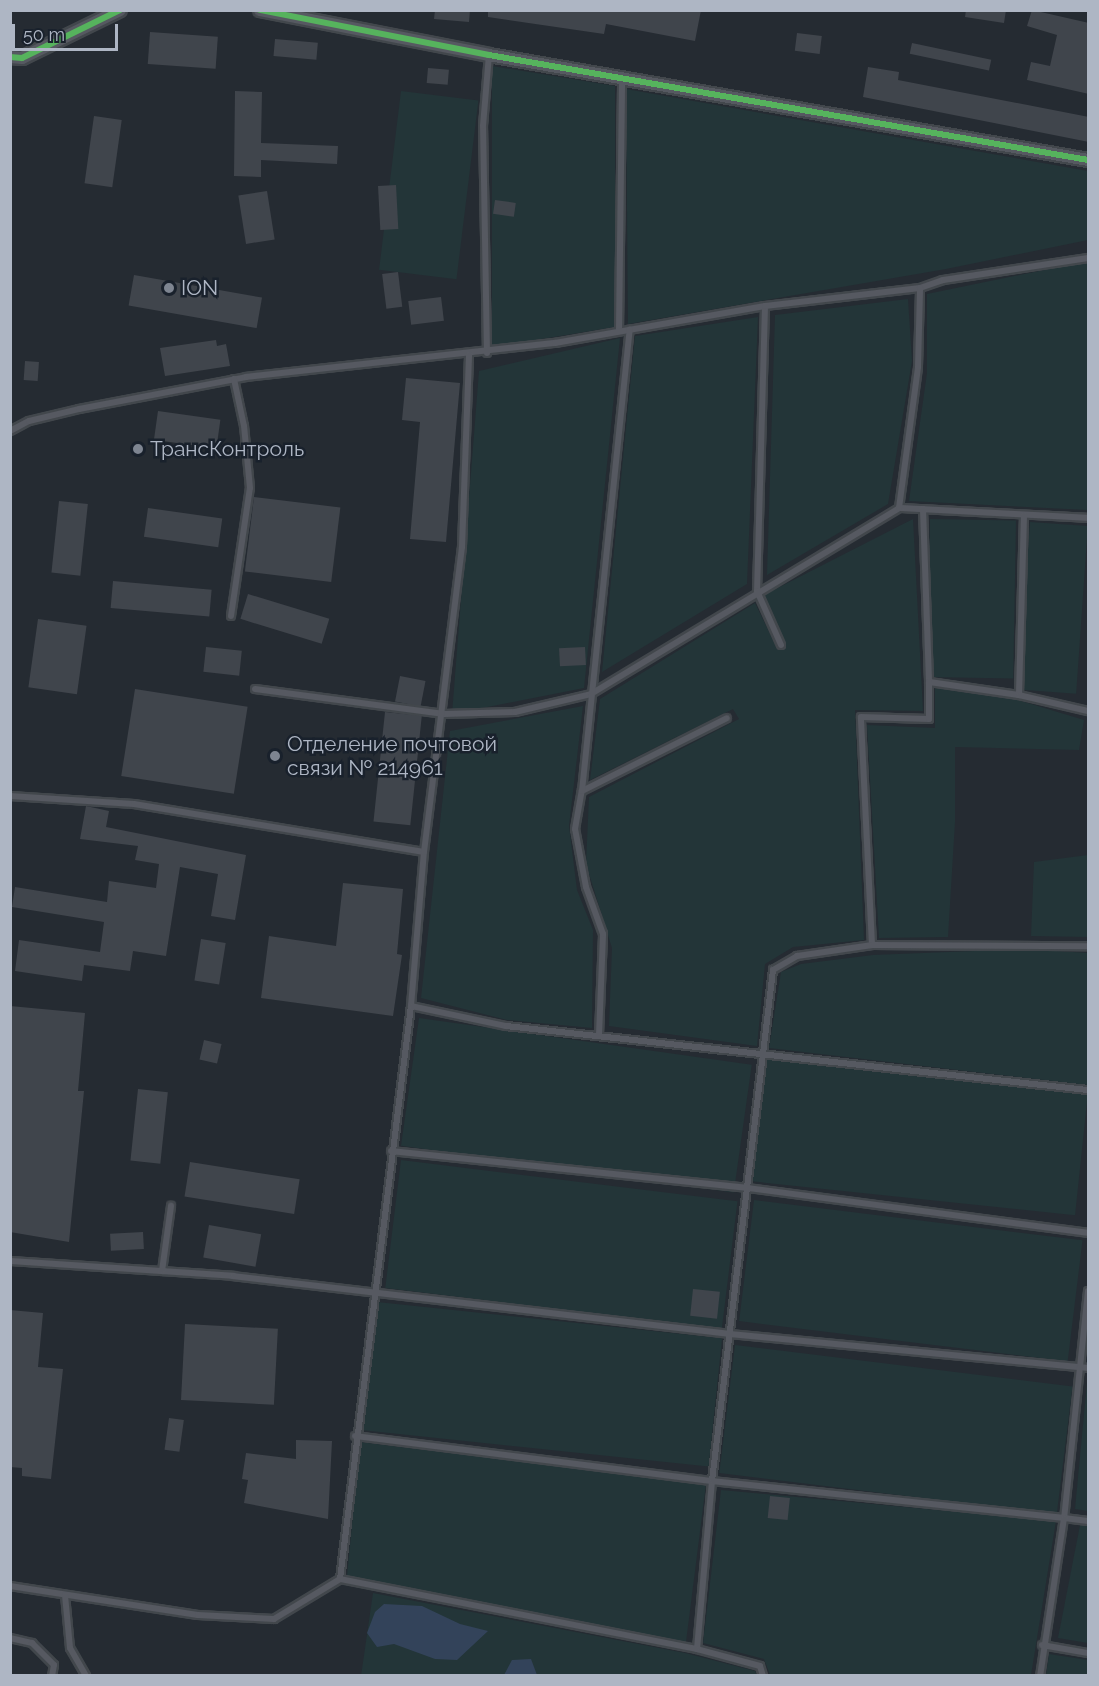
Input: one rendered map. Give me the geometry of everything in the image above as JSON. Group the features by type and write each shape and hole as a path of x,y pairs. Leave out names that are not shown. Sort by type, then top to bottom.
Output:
{"street":[{"path":"10,57 22,58 120,10"},
{"path":"260,10 489,55 622,75 1089,159"}],"lane":[{"path":"487,352 483,126 489,55"},
{"path":"619,331 622,75"},
{"path":"10,431 29,421 79,409 234,380 487,352 765,306 921,288 942,280 1089,258"},
{"path":"899,508 918,367 921,288"},
{"path":"765,306 757,591 781,645"},
{"path":"599,1035 603,934 586,887 575,829 582,791 630,329"},
{"path":"340,1579 372,1294 411,1006 424,852 444,714 462,547 469,354"},
{"path":"231,616 250,488 244,426 234,380"},
{"path":"255,689 444,714 514,712 591,694 757,591 899,508 1089,518"},
{"path":"872,945 861,717 929,719 922,509"},
{"path":"1019,695 1023,515"},
{"path":"928,682 1019,695 1089,711"},
{"path":"582,791 727,718"},
{"path":"10,796 134,804 424,852"},
{"path":"697,1649 712,1481 773,970 796,956 872,945 1089,946"},
{"path":"411,1006 506,1026 762,1051 1089,1090"},
{"path":"391,1151 748,1188 1089,1233"},
{"path":"162,1271 171,1206"},
{"path":"10,1261 233,1276 730,1334 1089,1368"},
{"path":"1040,1676 1042,1645 1064,1518 1089,1291"},
{"path":"356,1436 712,1481 1089,1521"},
{"path":"10,1586 198,1615 274,1619 340,1579 697,1649 760,1666 763,1676"},
{"path":"65,1595 70,1648 86,1676"},
{"path":"10,1638 32,1643 54,1665 52,1676"},
{"path":"1042,1645 1089,1653"}],"shaded area":[{"path":"492,66 615,86 615,327 492,347"},
{"path":"626,89 1088,171 1088,240 946,269 628,324"},
{"path":"401,91 478,101 456,279 379,270"},
{"path":"1088,261 1088,510 909,501 927,373 927,294"},
{"path":"908,299 912,361 888,504 767,575 775,315"},
{"path":"758,317 747,584 602,672 635,336"},
{"path":"620,338 584,688 452,714 479,371"},
{"path":"913,519 923,711 855,710 864,940 793,947 765,964 757,1046 609,1026 612,948 586,864 589,797 739,719 733,709 590,780 600,699 755,603 778,650 786,647 764,595"},
{"path":"930,519 1016,521 1013,678 927,677"},
{"path":"1030,522 1088,526 1076,694 1018,690"},
{"path":"935,688 1018,700 1084,720 1079,750 955,747 955,822 948,937 879,938 867,725 935,728"},
{"path":"583,706 569,826 577,890 593,930 592,1028 507,1020 421,998 450,731"},
{"path":"1088,855 1088,937 1031,936 1034,862"},
{"path":"1027,949 1088,953 1088,1085 769,1048 781,972 801,964 873,955"},
{"path":"419,1018 752,1065 734,1193 401,1146"},
{"path":"765,1056 1088,1090 1075,1215 752,1181"},
{"path":"401,1160 737,1201 722,1329 385,1288"},
{"path":"754,1200 1083,1240 1068,1361 739,1321"},
{"path":"377,1302 722,1338 709,1467 364,1430"},
{"path":"735,1345 1072,1386 1057,1514 719,1473"},
{"path":"1088,1383 1088,1511 1075,1509"},
{"path":"360,1442 706,1484 686,1642 347,1576"},
{"path":"721,1490 1056,1521 1031,1675 770,1675 764,1659 703,1643"},
{"path":"1080,1525 1088,1526 1088,1643 1058,1638"},
{"path":"373,1593 685,1653 755,1671 757,1675 361,1676"},
{"path":"1049,1654 1088,1660 1088,1675 1046,1675"}],"water":[{"path":"384,1604 422,1606 460,1624 488,1631 457,1660 435,1659 394,1644 377,1647 367,1633 375,1612"},
{"path":"531,1659 537,1675 504,1675 512,1660"}],"building":[{"path":"435,10 470,10 469,22 434,19"},
{"path":"488,10 701,10 695,41 606,24 604,34 488,17"},
{"path":"966,10 1006,10 1004,23 965,17"},
{"path":"1032,10 1089,23 1089,94 1027,80 1031,62 1050,66 1057,35 1027,26"},
{"path":"150,32 218,37 216,69 148,64"},
{"path":"797,33 822,36 820,54 795,51"},
{"path":"275,39 318,43 316,60 274,56"},
{"path":"912,43 991,60 989,71 910,54"},
{"path":"868,67 899,72 898,80 1089,117 1089,142 863,97"},
{"path":"428,68 449,70 448,85 427,83"},
{"path":"235,91 262,92 261,143 338,146 337,164 261,160 261,177 234,176"},
{"path":"94,116 122,120 112,187 85,183"},
{"path":"396,185 398,229 380,230 378,186"},
{"path":"267,191 275,239 246,244 238,196"},
{"path":"495,200 516,203 514,217 493,214"},
{"path":"398,272 402,307 386,309 382,274"},
{"path":"134,275 262,298 257,328 129,306"},
{"path":"441,297 444,321 411,325 408,301"},
{"path":"216,340 217,346 226,344 230,366 165,376 160,348"},
{"path":"25,361 39,362 38,381 24,380"},
{"path":"406,378 460,383 446,542 410,539 420,422 402,420"},
{"path":"158,411 220,420 216,448 154,440"},
{"path":"254,497 340,508 331,582 245,571"},
{"path":"59,501 88,504 80,576 51,573"},
{"path":"148,508 222,518 218,547 144,537"},
{"path":"113,581 212,590 209,617 111,608"},
{"path":"248,594 329,619 322,644 240,619"},
{"path":"38,619 87,626 77,694 28,687"},
{"path":"206,647 242,651 239,676 203,672"},
{"path":"585,647 586,665 560,666 559,648"},
{"path":"400,676 426,681 421,706 395,702"},
{"path":"135,689 248,707 234,794 121,776"},
{"path":"385,712 422,716 410,825 374,821"},
{"path":"86,806 109,811 106,827 246,855 235,920 211,916 218,874 180,867 166,956 133,951 130,971 84,965 82,981 15,971 19,940 100,952 104,922 12,907 15,887 107,902 109,881 156,888 159,864 135,860 138,846 80,839"},
{"path":"343,883 403,889 397,954 402,955 393,1016 261,998 269,936 336,946"},
{"path":"201,939 226,943 219,984 194,980"},
{"path":"10,1006 85,1013 78,1091 84,1091 69,1242 10,1232"},
{"path":"204,1040 222,1044 217,1064 200,1059"},
{"path":"138,1089 168,1092 160,1164 130,1161"},
{"path":"190,1162 300,1179 294,1214 185,1197"},
{"path":"209,1225 261,1234 255,1267 203,1257"},
{"path":"143,1232 144,1249 111,1251 110,1234"},
{"path":"693,1289 720,1292 717,1319 690,1316"},
{"path":"10,1310 43,1313 38,1367 63,1369 51,1479 22,1476 22,1468 10,1467"},
{"path":"185,1324 278,1329 274,1405 181,1400"},
{"path":"169,1418 184,1420 179,1452 165,1450"},
{"path":"296,1440 332,1441 328,1519 244,1503 248,1480 242,1479 246,1453 296,1459"},
{"path":"770,1496 790,1498 788,1520 768,1518"}],"cycle path":[{"path":"10,57 22,58 120,10"},
{"path":"260,10 489,55 1088,160"}],"place":[{"name":"ION","path":"169,288"},
{"name":"ТрансКонтроль","path":"138,449"},
{"name":"Отделение почтовой связи № 214961","path":"275,756"}]}
